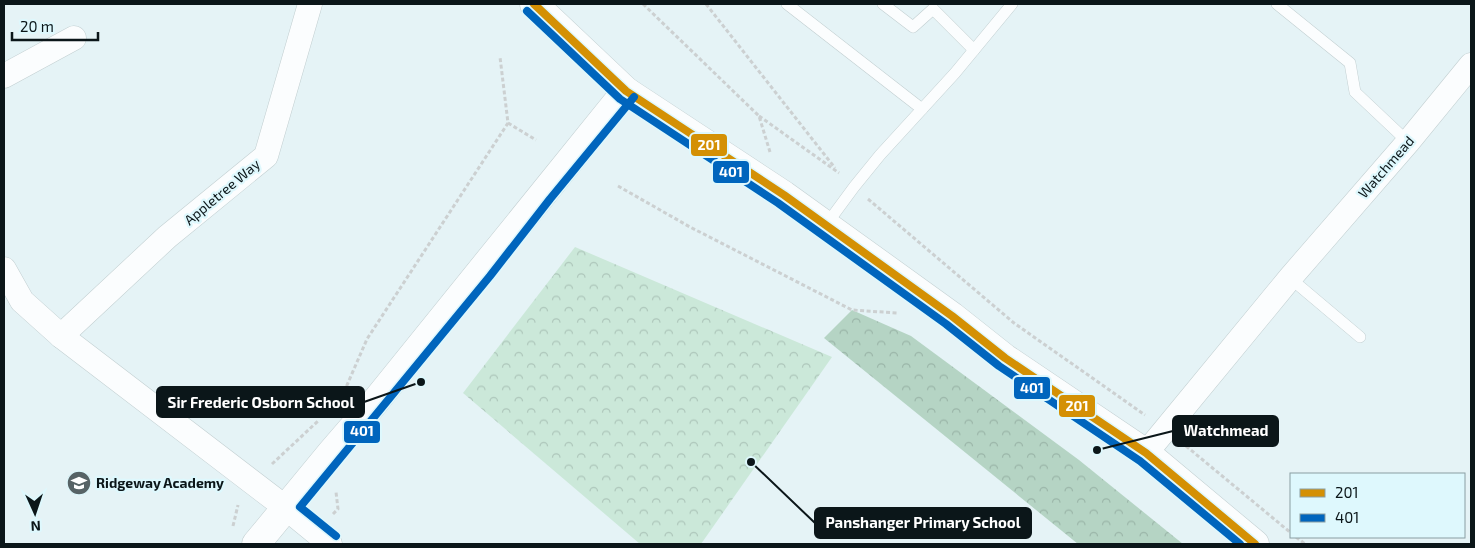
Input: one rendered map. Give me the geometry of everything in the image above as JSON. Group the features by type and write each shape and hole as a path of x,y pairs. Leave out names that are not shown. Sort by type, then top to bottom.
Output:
{"main road":[{"path":"534,4 626,91 826,225 944,310 1005,358 1146,453 1255,544"},
{"path":"256,544 394,378 626,91"}],"street":[{"name":"Appletree Way","path":"61,336 167,237 266,156 310,4"},
{"path":"4,76 74,38"},
{"name":"Watchmead","path":"1146,453 1290,278 1470,71"},
{"path":"4,268 22,301 61,336 286,508 330,544"}],"lane":[{"path":"787,4 922,109"},
{"path":"883,4 913,27 933,9 974,50"},
{"path":"826,225 854,186 880,155 974,50 1012,4"},
{"path":"1277,4 1350,63 1354,92 1408,142"},
{"path":"1290,278 1360,338"}],"path":[{"path":"644,4 759,116 838,172 1014,323 1166,429 1290,532"},
{"path":"706,4 838,172"},
{"path":"340,400 367,339 508,123 500,57"},
{"path":"759,116 771,154"},
{"path":"508,123 536,140"},
{"path":"618,186 690,227 852,310"},
{"path":"267,469 319,420"}],"green space":[{"path":"575,247 832,357 701,544 640,544 463,393"},
{"path":"852,310 911,336 1079,460 1183,544 1078,544 824,338"}],"transit line":[{"name":"201","path":"534,4 626,91 784,195 952,316 1005,358 1146,453 1255,544"},
{"name":"401","path":"527,11 620,99 778,203 946,324 999,366 1140,461 1240,544"},
{"name":"401","path":"336,536 300,507 634,97"}],"place":[{"name":"Sir Frederic Osborn School","path":"421,382"},
{"name":"Watchmead","path":"1097,450"},
{"name":"Panshanger Primary School","path":"751,462"},
{"name":"Ridgeway Academy","path":"79,483"}]}
